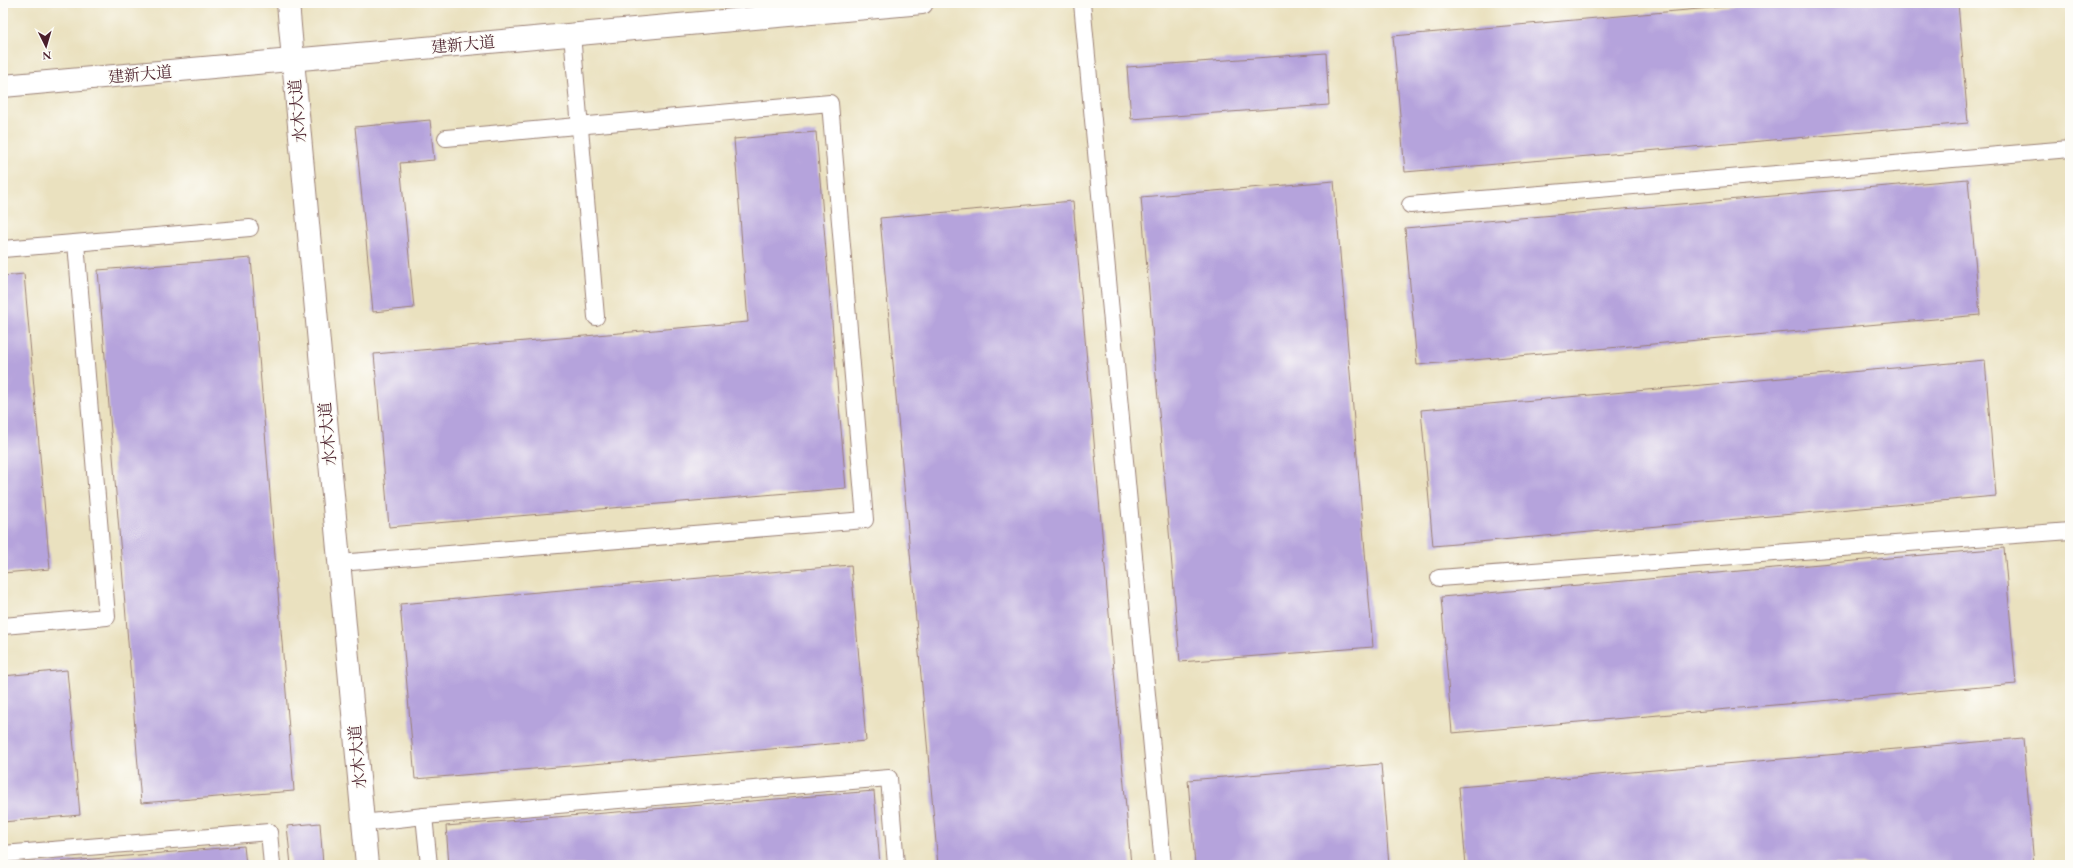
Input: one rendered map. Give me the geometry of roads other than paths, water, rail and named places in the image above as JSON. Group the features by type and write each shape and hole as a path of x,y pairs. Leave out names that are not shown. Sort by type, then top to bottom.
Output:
{"street":[{"name":"水木大道","path":"288,3 367,865"},
{"name":"建新大道","path":"3,86 922,3"}],"lane":[{"path":"1082,3 1163,865"},
{"path":"572,34 596,317"},
{"path":"339,563 866,520 830,103 446,138"},
{"path":"1410,205 2070,149"},
{"path":"3,249 250,228"},
{"path":"3,626 107,618 76,243"},
{"path":"1439,578 2070,531"},
{"path":"363,823 424,816 889,778 896,865"},
{"path":"424,816 429,865"},
{"path":"3,854 269,832 272,865"}]}
